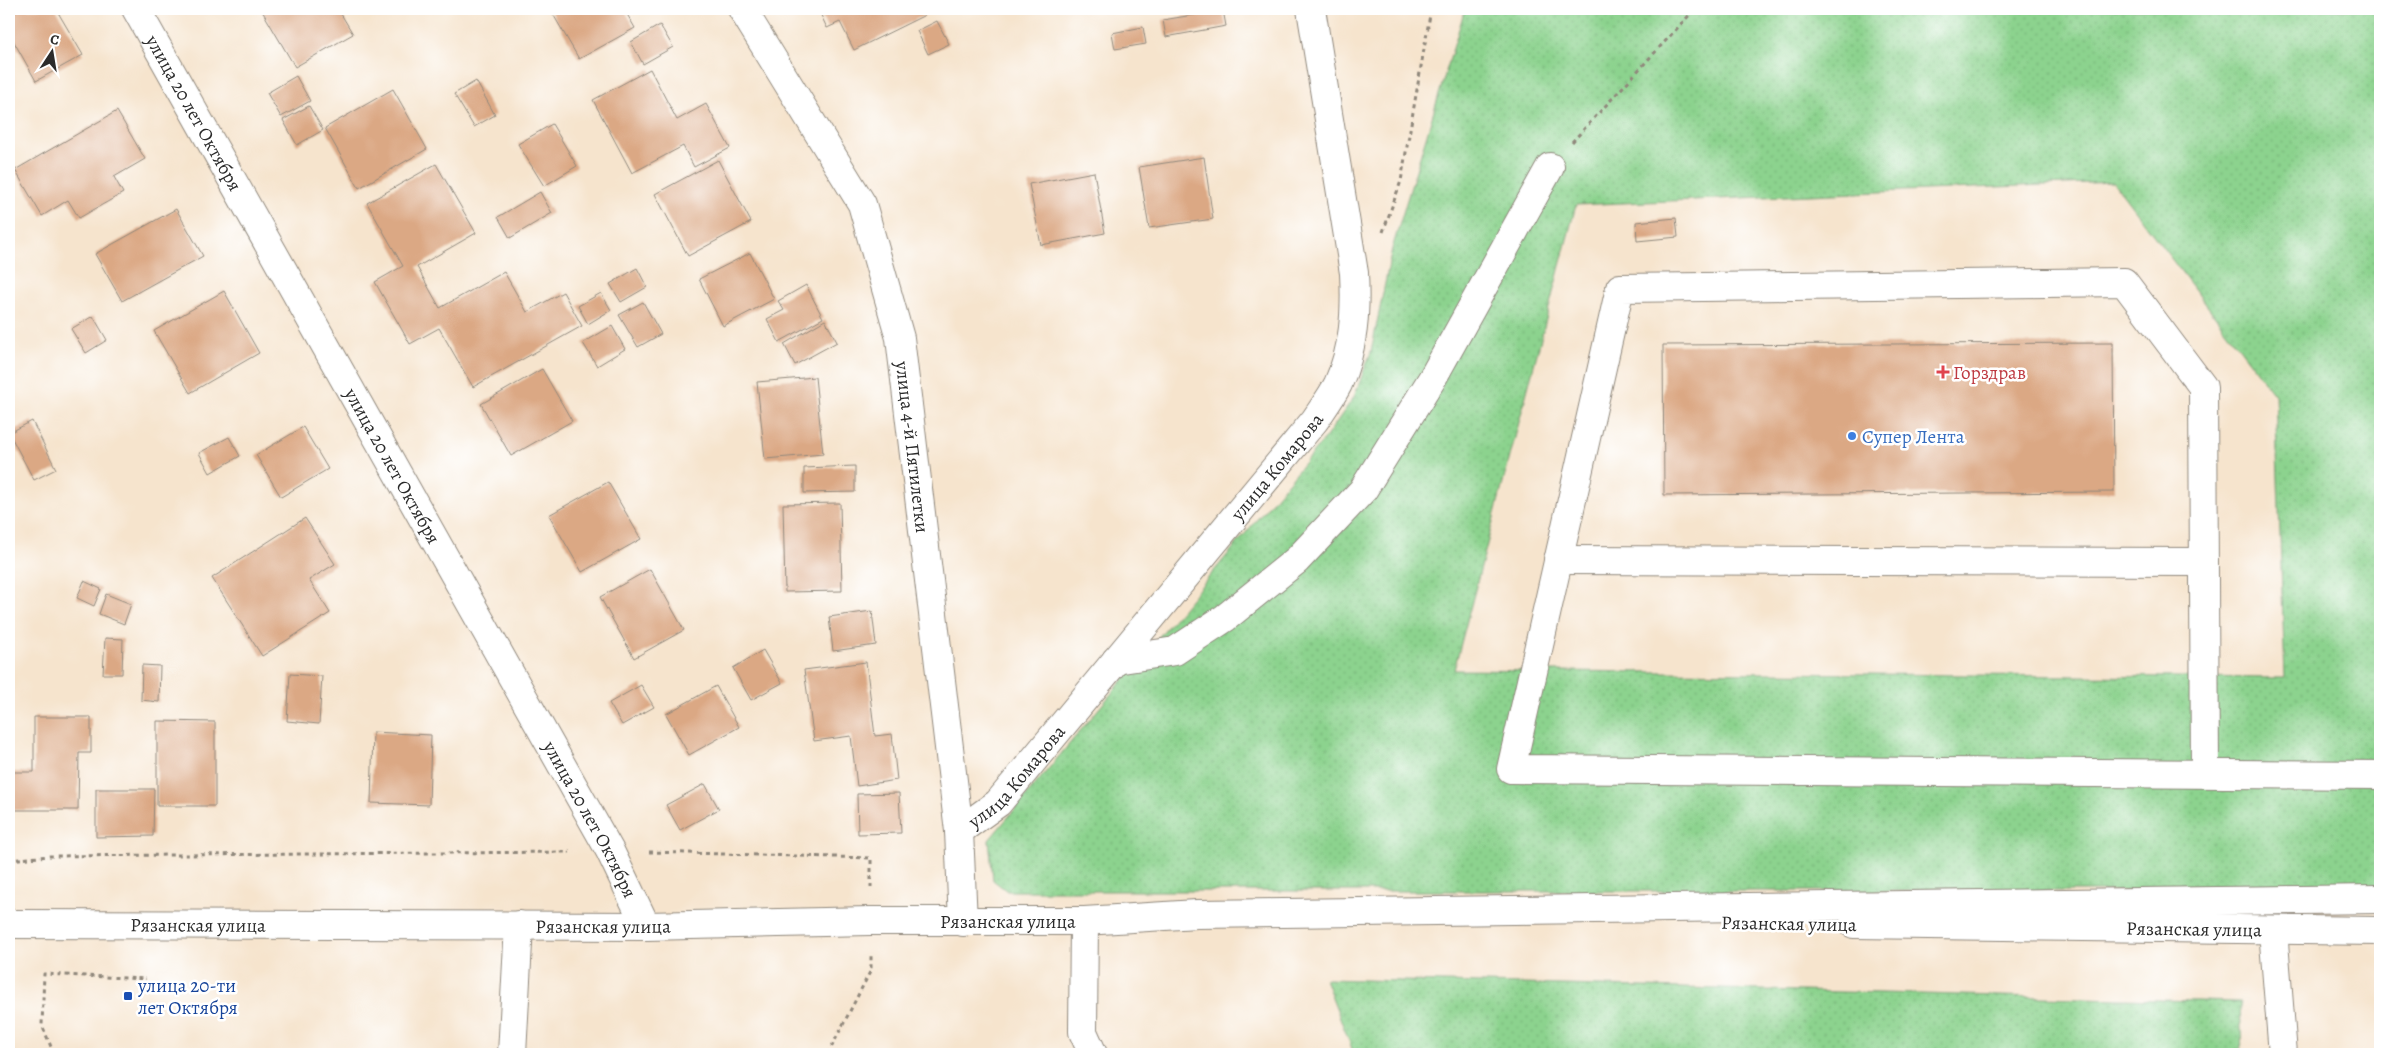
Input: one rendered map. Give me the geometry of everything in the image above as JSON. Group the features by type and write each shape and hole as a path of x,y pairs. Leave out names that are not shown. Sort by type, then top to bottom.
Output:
{"main road":[{"name":"улица 20 лет Октября","path":"136,9 610,851 646,926"},
{"name":"улица 4-й Пятилетки","path":"742,9 862,204 900,338 959,832 963,922"},
{"name":"улица Комарова","path":"959,832 998,803 1315,420 1338,384 1349,352 1356,313 1354,274 1311,9"},
{"path":"1116,660 1175,651 1226,618 1297,560 1363,490 1432,379 1550,166"},
{"path":"2205,774 2203,387 2124,282 1620,288 1510,769 2205,774 2380,775"},
{"path":"1558,560 2204,562"},
{"name":"Рязанская улица","path":"9,924 646,926 1084,921 1197,914 2380,899"},
{"name":"Рязанская улица","path":"1197,914 2380,931"},
{"path":"1084,921 1083,1032 1093,1054"},
{"path":"512,1054 518,925"},
{"path":"2273,930 2283,1054"}],"path":[{"path":"1354,274 1383,231 1401,181 1431,9"},
{"path":"1550,166 1695,9"},
{"path":"9,860 48,856 610,851 871,858 871,970 828,1054"},
{"path":"54,1054 42,1025 44,974 146,978"}],"green space":[{"path":"1465,9 2380,9 2380,891 1007,891 993,880 989,840 1326,437 1354,397 1371,352 1392,249","holes":["2113,182 2275,395 2285,678 1454,670 1576,205"]},
{"path":"1325,979 2240,1002 2242,1054 1354,1054"}],"building":[{"path":"21,9 56,9 83,55 36,81 9,33 9,16"},
{"path":"261,9 338,9 353,34 295,67"},
{"path":"550,9 624,9 635,28 579,59"},
{"path":"818,9 922,9 925,15 854,50 840,22 827,28"},
{"path":"1223,10 1226,26 1166,37 1163,20"},
{"path":"937,21 949,44 928,54 917,31"},
{"path":"660,25 673,47 643,64 631,42"},
{"path":"1143,27 1146,44 1115,49 1112,33"},
{"path":"650,69 677,120 706,104 730,148 694,167 683,146 632,173 593,100"},
{"path":"296,76 310,101 281,117 267,93"},
{"path":"476,81 495,115 474,127 454,94"},
{"path":"393,89 427,149 359,188 325,128"},
{"path":"309,106 323,130 297,145 283,120"},
{"path":"117,111 145,159 114,177 123,193 79,218 68,200 42,216 15,170"},
{"path":"552,124 577,166 544,186 518,144"},
{"path":"1204,157 1213,219 1149,228 1139,167"},
{"path":"718,160 751,222 688,256 655,194"},
{"path":"436,164 476,233 417,267 440,308 504,272 527,312 563,292 582,326 473,387 439,328 410,344 375,282 403,266 367,203"},
{"path":"1094,172 1105,233 1041,245 1029,184"},
{"path":"540,192 552,213 510,238 498,217"},
{"path":"176,209 203,256 122,301 95,254"},
{"path":"1676,218 1678,237 1637,241 1636,222"},
{"path":"750,253 774,299 723,326 699,279"},
{"path":"637,268 647,287 621,302 610,284"},
{"path":"806,285 823,318 779,342 767,319 784,310 778,301"},
{"path":"224,291 259,353 190,393 154,331"},
{"path":"601,293 611,310 588,324 578,306"},
{"path":"643,302 661,334 638,347 619,315"},
{"path":"93,316 107,340 86,353 71,329"},
{"path":"825,320 837,342 795,365 784,344"},
{"path":"612,326 625,349 597,366 583,343"},
{"path":"2113,343 2114,492 1664,495 1663,345"},
{"path":"542,369 572,421 511,456 481,404"},
{"path":"815,377 823,454 765,459 757,382"},
{"path":"32,421 56,469 34,480 9,433"},
{"path":"303,427 328,469 281,497 256,455"},
{"path":"229,437 240,456 210,473 199,453"},
{"path":"855,466 855,492 804,493 804,468"},
{"path":"608,482 641,539 582,572 549,515"},
{"path":"840,503 842,591 785,592 783,504"},
{"path":"305,518 335,564 309,580 330,613 262,656 212,578"},
{"path":"650,569 684,630 634,658 600,597"},
{"path":"84,581 101,589 94,606 77,598"},
{"path":"106,594 131,604 124,624 99,614"},
{"path":"872,611 876,645 833,651 829,617"},
{"path":"105,638 123,639 122,674 103,674"},
{"path":"763,650 782,683 751,700 733,668"},
{"path":"866,662 875,736 892,734 897,780 857,786 851,736 814,741 804,670"},
{"path":"142,665 160,666 159,702 141,700"},
{"path":"290,674 322,676 319,724 287,721"},
{"path":"641,685 654,707 622,725 609,703"},
{"path":"716,686 739,727 689,755 666,714"},
{"path":"34,717 91,717 91,753 79,753 78,810 9,810 9,772 34,772"},
{"path":"157,721 215,722 215,806 157,806"},
{"path":"373,732 431,735 429,805 371,803"},
{"path":"705,784 719,809 680,830 666,805"},
{"path":"96,789 154,789 153,836 96,837"},
{"path":"899,793 901,833 858,834 857,794"}],"place":[{"name":"Горздрав","path":"1943,372"},
{"name":"Супер Лента","path":"1852,436"},
{"name":"улица 20-ти лет Октября","path":"128,996"}]}
